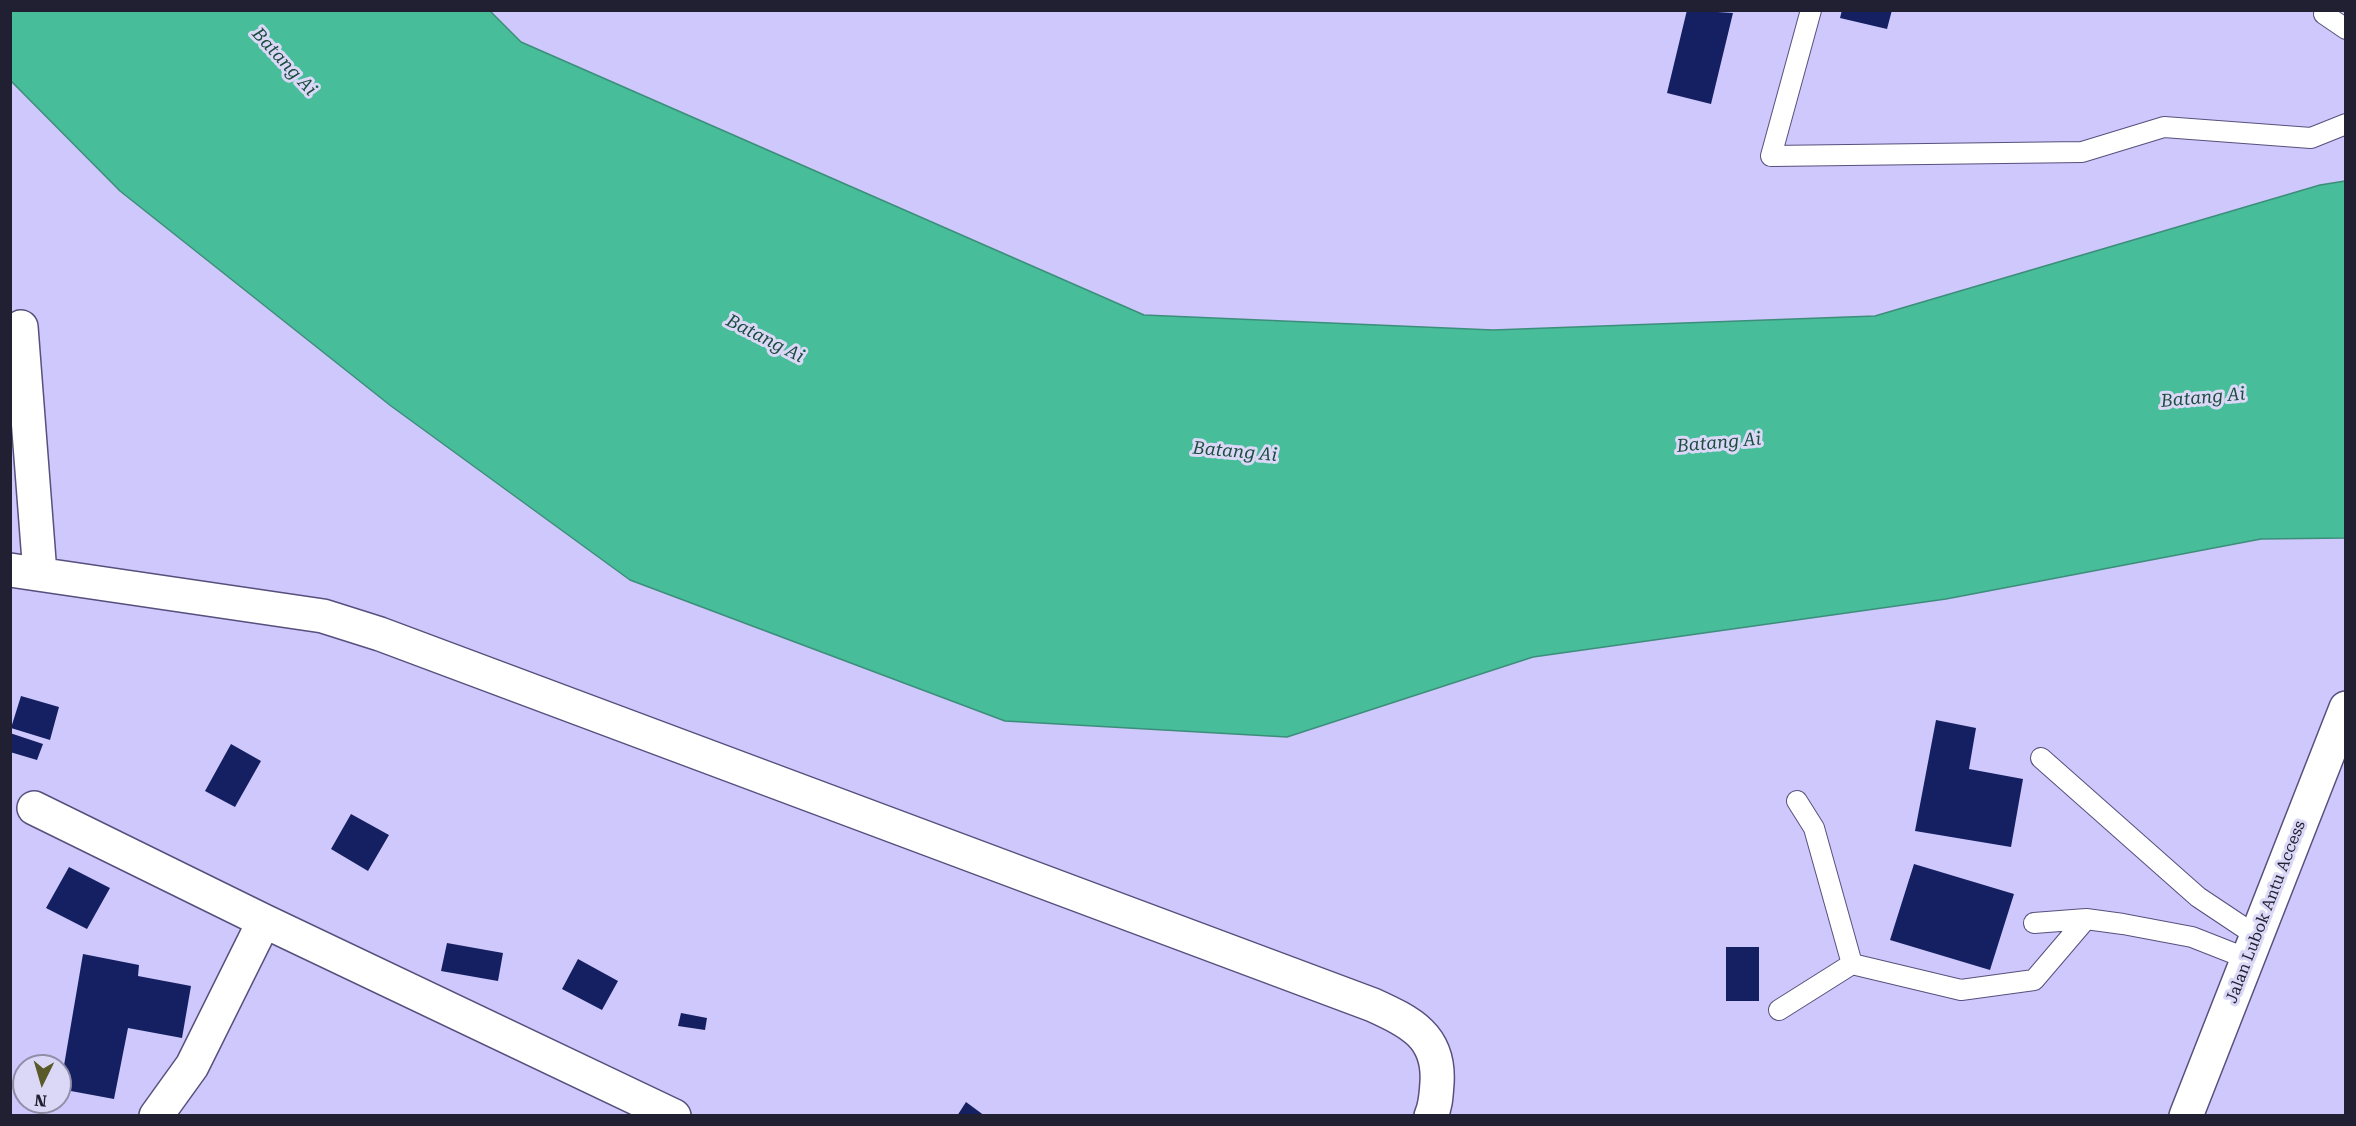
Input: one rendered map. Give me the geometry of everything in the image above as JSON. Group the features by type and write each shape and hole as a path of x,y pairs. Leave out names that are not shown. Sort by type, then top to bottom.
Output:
{"street":[{"path":"21,327 26,572 323,616 369,630 1374,1005 1402,1018 1425,1035 1434,1054 1437,1073 1435,1107 1431,1116"},
{"name":"Jalan Lubok Antu Access","path":"2186,1116 2346,708"},
{"path":"34,808 264,921 674,1116"},
{"path":"156,1116 192,1066 264,921"}],"lane":[{"path":"1811,10 1771,156 2082,152 2164,126 2311,138 2346,124"},
{"path":"2324,15 2346,29"},
{"path":"2041,758 2253,948"},
{"path":"1797,801 1814,828 1852,964"},
{"path":"2034,923 2086,919 2253,948"},
{"path":"1779,1010 1852,964 1961,990 2034,980 2086,919"}],"water":[{"name":"Batang Ai","path":"10,11 490,11 521,42 1144,315 1493,330 1875,316 2320,185 2345,181 2345,538 2261,539 1946,599 1533,657 1287,737 1005,721 630,580 391,406 120,191 11,81"}],"building":[{"path":"1687,10 1733,13 1711,104 1667,93"},
{"path":"1842,10 1892,10 1887,29 1840,18"},
{"path":"21,696 59,707 50,740 11,728"},
{"path":"1936,720 1976,728 1969,769 2023,779 2011,847 1915,831"},
{"path":"10,733 43,744 37,760 10,752"},
{"path":"231,744 261,761 235,807 205,791"},
{"path":"351,814 389,835 368,871 331,849"},
{"path":"1914,864 2014,894 1990,970 1890,940"},
{"path":"69,867 110,888 87,929 46,908"},
{"path":"447,943 503,953 498,981 441,971"},
{"path":"1726,947 1759,947 1759,1001 1726,1001"},
{"path":"83,954 139,965 138,976 191,986 182,1038 128,1028 114,1099 72,1091 72,1054 66,1054"},
{"path":"578,959 618,981 602,1010 562,989"},
{"path":"681,1013 707,1018 705,1030 678,1026"},
{"path":"966,1102 985,1116 957,1116"}]}
